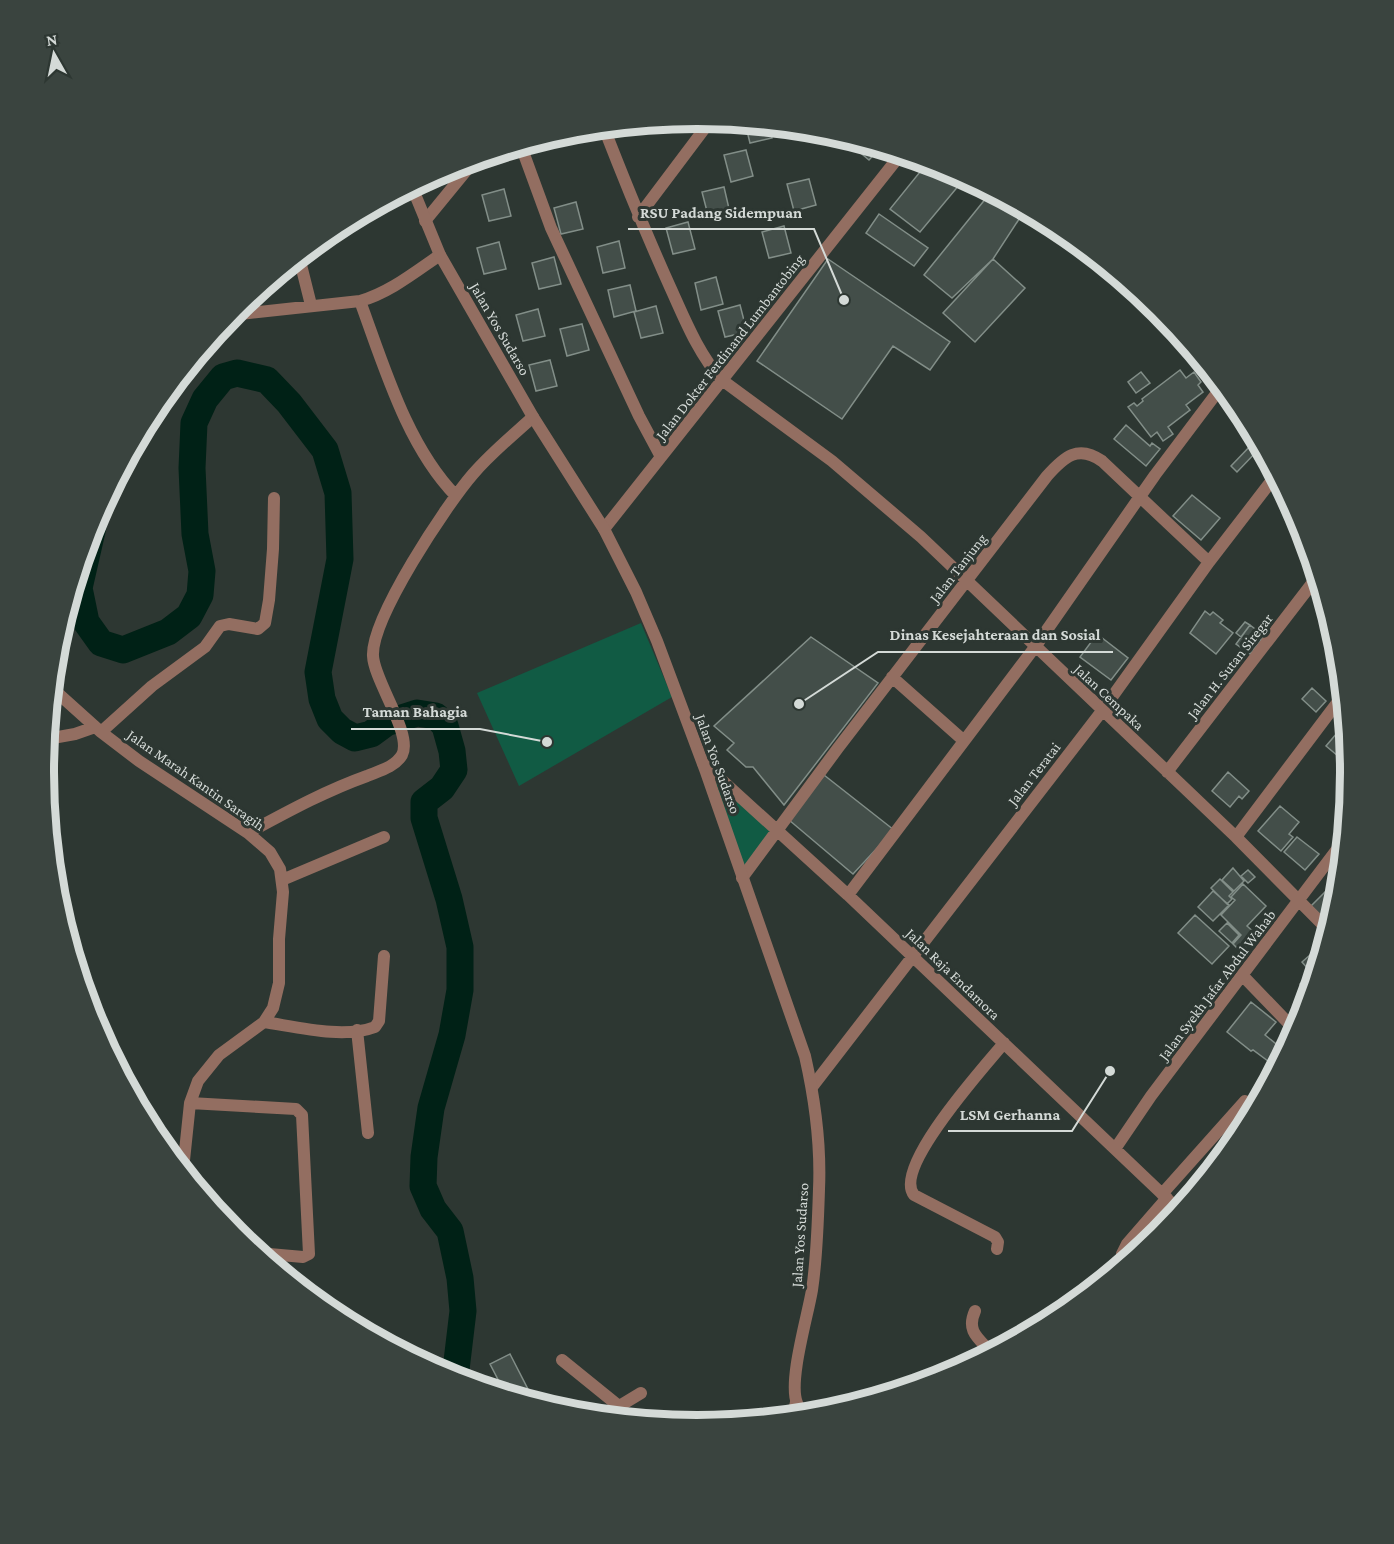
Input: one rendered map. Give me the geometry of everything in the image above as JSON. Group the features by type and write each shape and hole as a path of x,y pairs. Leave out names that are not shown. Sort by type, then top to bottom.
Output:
{"street":[{"path":"639,217 704,129"},
{"name":"Jalan Cempaka","path":"607,136 639,217 680,307 706,359 722,380 859,482 921,537 1236,837 1322,923"},
{"path":"524,153 551,228 639,416 661,457"},
{"name":"Jalan Dokter Ferdinand Lumbantobing","path":"604,529 896,161"},
{"path":"424,221 464,173"},
{"name":"Jalan Yos Sudarso","path":"415,194 440,255 533,417 604,529 636,592 703,763 805,1056 819,1134 820,1187 812,1290 799,1354 795,1407"},
{"path":"246,313 360,301 380,294 440,255"},
{"path":"301,266 311,305"},
{"path":"360,301 392,388 415,436 429,461 456,496"},
{"path":"848,895 1035,647 1155,475 1216,394"},
{"path":"248,833 330,789 392,765 401,755 402,735 373,658 382,620 416,557 456,496 485,460 533,417"},
{"name":"Jalan Tanjung","path":"742,878 892,677 1047,476 1069,456 1077,453 1094,455 1209,562"},
{"name":"Jalan Teratai","path":"812,1087 1102,711 1209,562 1271,482"},
{"path":"55,738 98,729 206,647 220,626 229,624 258,629 265,623 273,549 274,498"},
{"name":"Jalan H. Sutan Siregar","path":"1167,772 1312,584"},
{"path":"892,677 963,740"},
{"name":"Jalan Marah Kantin Saragih","path":"59,694 139,761 248,833 270,852 279,869 284,892 279,939 279,983 273,1008 264,1023"},
{"path":"1236,837 1336,704"},
{"name":"Jalan Raja Endamora","path":"703,763 848,895 1173,1204"},
{"path":"282,880 384,837"},
{"name":"Jalan Syekh Jafar Abdul Wahab","path":"1115,1149 1151,1096 1334,853"},
{"path":"184,1159 190,1103 198,1081 219,1055 264,1023 326,1031 357,1030 379,1024 384,956"},
{"path":"1243,976 1289,1023"},
{"path":"357,1030 368,1133"},
{"path":"997,1249 998,1242 995,1237 914,1195 909,1184 929,1138 1004,1043"},
{"path":"1122,1254 1127,1244 1165,1196 1245,1101"},
{"path":"190,1103 296,1109 302,1115 309,1254 303,1257 272,1254"},
{"path":"975,1311 971,1328 986,1346"},
{"path":"562,1360 620,1407"},
{"path":"616,1409 641,1393"},
{"path":"796,1402 799,1406"}],"green space":[{"path":"641,623 672,697 519,786 477,693"},
{"path":"707,772 774,831 743,872"}],"building":[{"path":"747,131 771,134 772,138 750,143"},
{"path":"568,142 568,144 546,147"},
{"path":"856,149 874,154 869,160"},
{"path":"746,150 753,176 731,182 724,155"},
{"path":"922,170 959,185 920,232 890,209"},
{"path":"809,179 816,205 794,211 787,184"},
{"path":"724,187 730,213 709,219 702,192"},
{"path":"504,189 511,216 489,221 482,195"},
{"path":"986,198 1021,216 993,259 952,298 924,275"},
{"path":"576,202 583,229 561,234 554,208"},
{"path":"879,214 928,248 914,266 866,233"},
{"path":"688,222 695,249 673,254 666,228"},
{"path":"784,226 791,253 769,258 762,232"},
{"path":"619,241 625,268 603,273 597,247"},
{"path":"499,242 506,269 484,274 477,248"},
{"path":"554,257 561,284 539,289 532,263"},
{"path":"828,259 950,342 930,370 893,346 842,419 757,361"},
{"path":"993,259 1025,288 975,342 943,313"},
{"path":"716,277 723,304 701,310 695,283"},
{"path":"630,285 636,311 614,317 608,290"},
{"path":"740,305 747,332 725,337 718,311"},
{"path":"656,306 663,333 641,338 634,312"},
{"path":"538,309 545,336 523,341 516,315"},
{"path":"582,324 589,350 567,356 560,329"},
{"path":"550,360 557,386 536,391 529,365"},
{"path":"1180,370 1186,378 1194,372 1201,382 1198,385 1203,392 1186,405 1190,410 1168,427 1173,434 1163,441 1157,432 1151,437 1128,407 1134,403 1137,406 1143,401 1142,399"},
{"path":"1141,372 1150,383 1136,393 1128,382"},
{"path":"1126,425 1150,446 1152,443 1160,449 1146,466 1114,439"},
{"path":"1251,445 1255,453 1237,472 1231,466"},
{"path":"1192,495 1220,518 1201,540 1173,516"},
{"path":"1205,611 1210,615 1213,612 1223,620 1220,623 1233,633 1216,654 1190,633"},
{"path":"1245,622 1250,625 1241,637 1236,633"},
{"path":"1250,625 1264,636 1250,654 1236,644"},
{"path":"1097,634 1128,658 1111,680 1080,657"},
{"path":"811,637 878,683 784,805 753,767 746,767 727,750 734,743 714,726"},
{"path":"1312,688 1326,701 1316,712 1302,699"},
{"path":"1337,733 1339,735 1340,757 1326,746"},
{"path":"1228,772 1249,791 1242,799 1239,796 1230,807 1212,791"},
{"path":"824,775 894,830 853,874 789,820"},
{"path":"1280,806 1299,822 1289,834 1293,837 1281,851 1258,831"},
{"path":"1297,837 1319,854 1305,870 1284,852"},
{"path":"1233,868 1244,881 1234,891 1222,880"},
{"path":"1248,870 1255,877 1248,883 1241,876"},
{"path":"1220,879 1233,892 1229,896 1232,899 1227,904 1211,888"},
{"path":"1243,884 1266,906 1247,926 1257,935 1241,952 1233,944 1241,935 1221,915 1235,900 1231,897"},
{"path":"1328,889 1329,890 1323,917 1311,906"},
{"path":"1213,891 1229,905 1213,921 1198,907"},
{"path":"1195,915 1229,946 1212,964 1178,933"},
{"path":"1227,923 1239,935 1232,943 1219,931"},
{"path":"1314,951 1309,970 1302,962"},
{"path":"1251,1002 1276,1022 1265,1035 1279,1046 1268,1061 1227,1032"},
{"path":"510,1354 530,1393 500,1384 490,1364"}],"waterway":[{"path":"80,593 86,622 101,643 123,650 168,632 189,616 200,595 202,571 195,534 192,468 194,423 205,399 223,377 237,373 267,380 289,403 325,450 338,493 340,559 318,672 322,699 330,719 342,731 355,738 371,734 386,723 417,713 436,716 445,726 452,751 454,770 442,788 424,802 424,818 449,899 460,947 460,990 452,1035 431,1108 424,1157 423,1186 433,1209 450,1231 460,1278 463,1311 456,1368"}],"place":[{"name":"RSU Padang Sidempuan","path":"844,300"},
{"name":"Dinas Kesejahteraan dan Sosial","path":"799,704"},
{"name":"Taman Bahagia","path":"547,742"},
{"name":"LSM Gerhanna","path":"1110,1071"}]}
